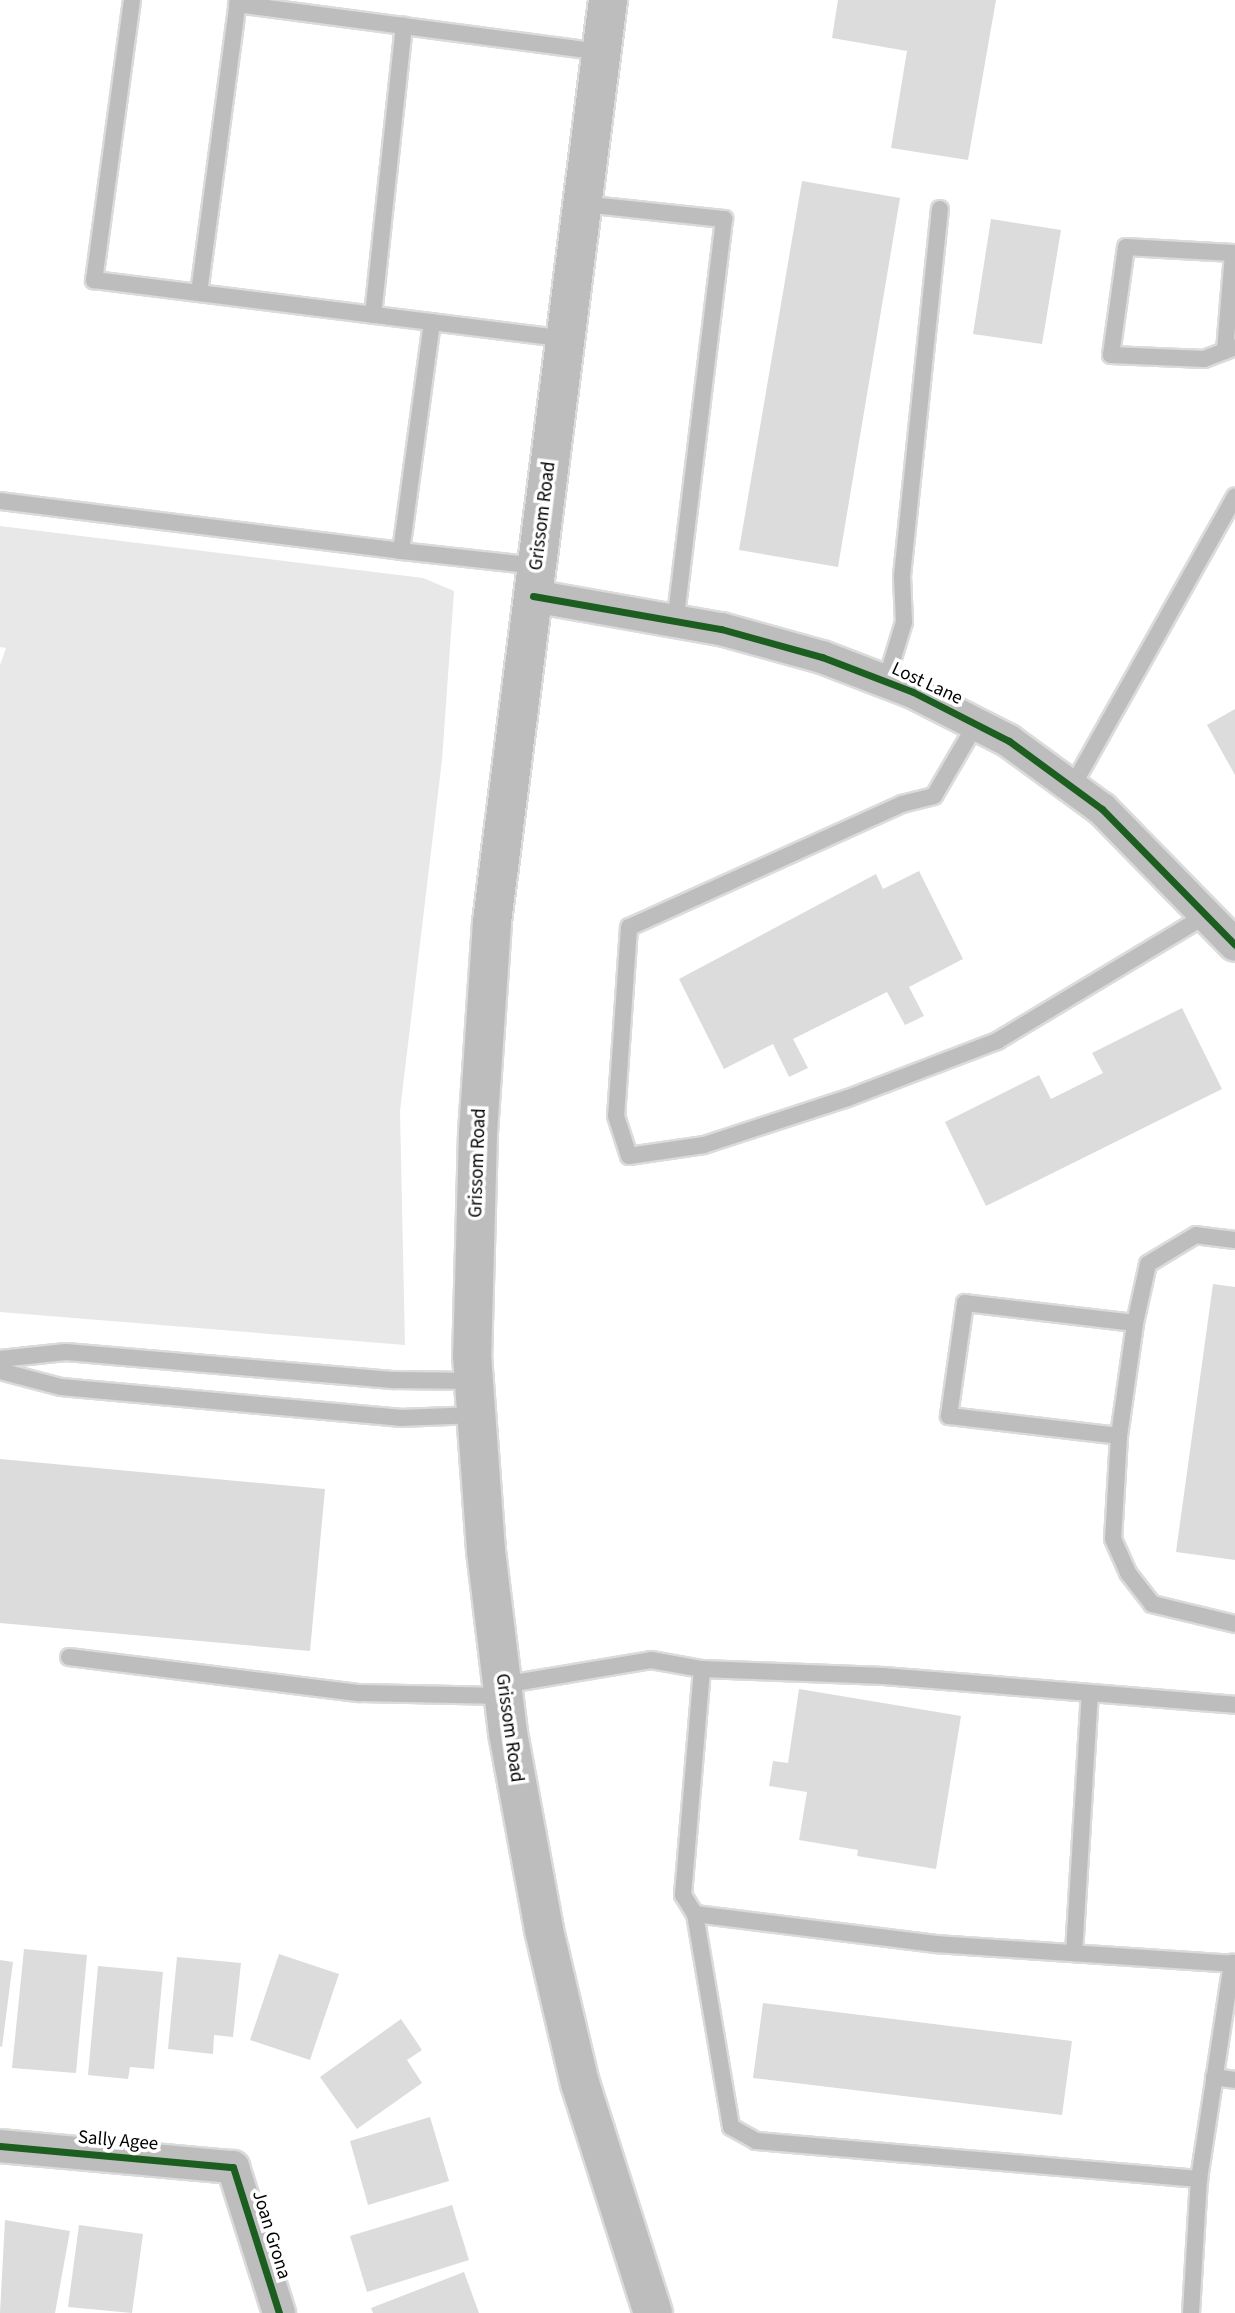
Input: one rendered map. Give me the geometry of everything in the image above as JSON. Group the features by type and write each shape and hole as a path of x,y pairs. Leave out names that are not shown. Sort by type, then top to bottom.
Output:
{"main road":[{"name":"Grissom Road","path":"608,0 492,922 478,1133 475,1398 503,1691 544,1930 580,2083 653,2313"}],"street":[{"name":"Lost Lane","path":"535,581 675,621 822,657 886,681 1009,741 1102,809 1235,945"},
{"name":"Sally Agee","path":"0,2146 233,2167"},
{"name":"Joan Grona","path":"233,2167 279,2313"}],"lane":[{"path":"132,0 94,280 566,339"},
{"path":"199,293 238,2 602,52"},
{"path":"373,315 404,26"},
{"path":"583,204 724,219 675,621"},
{"path":"886,681 904,622 902,576 940,209"},
{"path":"1126,247 1233,253 1230,349 1204,359 1111,355 1126,247"},
{"path":"401,551 432,322"},
{"path":"1072,787 1235,497"},
{"path":"0,500 401,551 535,581"},
{"path":"976,724 934,796 902,804 629,927 617,1116 629,1156 704,1145 848,1098 997,1041 1207,915"},
{"path":"1235,1240 1196,1235 1147,1264 1135,1323 1119,1436 1113,1538 1128,1573 1152,1604 1235,1624"},
{"path":"1119,1436 949,1416 965,1303 1135,1323"},
{"path":"0,1359 65,1352 395,1380 475,1398"},
{"path":"0,1371 61,1387 400,1418 475,1398"},
{"path":"69,1657 360,1693 503,1691 651,1660 702,1669 884,1676 1235,1705"},
{"path":"702,1669 683,1895 695,1914 731,2127 756,2141 1199,2179"},
{"path":"1074,1953 1090,1693"},
{"path":"695,1914 936,1944 1233,1964 1199,2179 1191,2313"},
{"path":"1214,2077 1235,2080"}],"shaded area":[{"path":"0,526 423,578 454,591 442,760 400,1111 405,1345 0,1312 0,665 6,648 0,647"}],"building":[{"path":"838,0 996,0 968,160 891,148 907,51 832,38"},
{"path":"802,181 900,198 838,567 739,550"},
{"path":"991,219 1061,230 1042,344 973,334"},
{"path":"1235,709 1235,775 1207,725"},
{"path":"919,871 963,959 909,987 924,1016 905,1025 887,992 793,1039 808,1068 789,1077 773,1044 724,1069 679,979 876,874 883,889"},
{"path":"1182,1008 1222,1089 986,1206 945,1122 1039,1075 1051,1099 1103,1073 1092,1053"},
{"path":"1213,1284 1235,1287 1235,1560 1176,1552"},
{"path":"0,1459 325,1489 310,1651 0,1623"},
{"path":"799,1689 961,1716 936,1869 857,1856 858,1850 799,1840 807,1792 769,1786 773,1761 788,1763"},
{"path":"24,1949 87,1955 76,2073 12,2068"},
{"path":"279,1954 339,1974 310,2060 250,2040"},
{"path":"177,1957 241,1963 233,2037 214,2035 213,2054 168,2049"},
{"path":"0,1960 13,1962 2,2047 0,2046"},
{"path":"98,1966 163,1972 154,2069 130,2067 128,2079 88,2075"},
{"path":"763,2003 1072,2041 1062,2115 753,2078"},
{"path":"401,2019 422,2050 407,2060 422,2083 357,2129 320,2077"},
{"path":"430,2117 449,2181 368,2205 350,2141"},
{"path":"452,2205 469,2260 367,2292 350,2236"},
{"path":"5,2220 70,2231 55,2313 0,2313"},
{"path":"79,2225 143,2234 132,2313 68,2307"},
{"path":"464,2272 479,2313 373,2313 371,2308"}],"cycle path":[{"path":"533,596 721,629 822,657 913,692 1009,741 1102,809 1235,945"},
{"path":"0,2146 233,2167 279,2313"}]}
